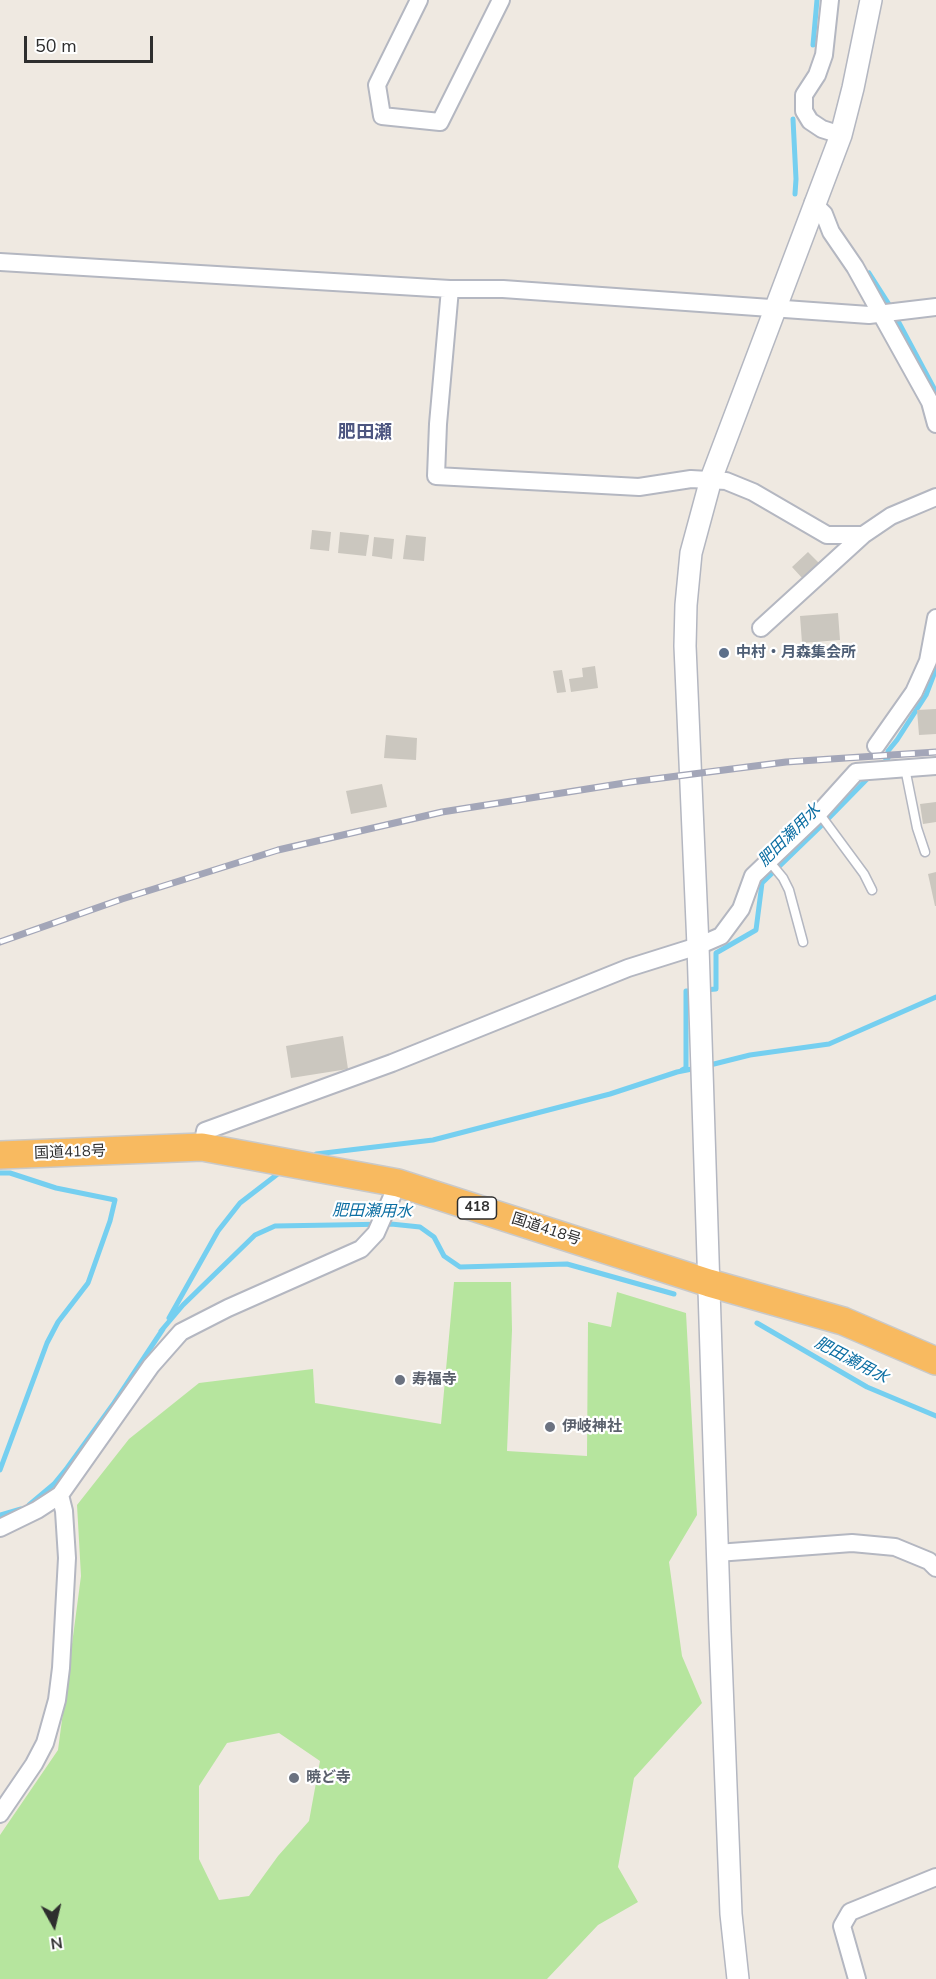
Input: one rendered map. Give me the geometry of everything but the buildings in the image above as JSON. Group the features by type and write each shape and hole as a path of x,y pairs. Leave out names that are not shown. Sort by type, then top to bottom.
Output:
{"highway":[{"name":"国道418号","path":"0,1155 202,1147 398,1183 709,1283 843,1321 936,1361"}],"street":[{"path":"419,0 377,85 381,116 440,122 501,0"},
{"path":"830,0 824,55 817,75 804,95 804,111 810,121 822,129 841,135"},
{"path":"738,1979 731,1914 717,1553 698,946 685,646 686,605 691,553 711,479 813,203 841,135 872,0"},
{"path":"813,203 824,214 831,232 855,267 930,402 936,424"},
{"path":"0,262 450,289 504,289 881,314 936,307"},
{"path":"450,289 438,424 436,476 639,487 691,479 726,481 753,492 827,535 862,535"},
{"path":"761,628 862,535 891,516 936,497"},
{"path":"876,746 914,692 928,661 936,618"},
{"path":"202,1147 206,1131 392,1064 628,968 698,946 721,936 741,909 753,876 819,813 856,771 936,766"},
{"path":"0,1528 37,1510 60,1495 151,1366 181,1332 228,1308 361,1249 376,1233 398,1183"},
{"path":"0,1814 34,1764 45,1743 57,1700 67,1558 64,1511 60,1495"},
{"path":"717,1553 852,1543 895,1547 929,1561 936,1568"},
{"path":"857,1979 842,1926 850,1912 936,1877"}],"lane":[{"path":"905,768 917,828 925,852"},
{"path":"819,813 864,874 872,890"},
{"path":"769,861 783,878 789,890 803,942"}],"green space":[{"path":"454,1282 511,1282 512,1330 507,1451 587,1456 588,1322 611,1327 617,1292 686,1313 697,1515 669,1562 682,1656 702,1703 634,1778 618,1867 638,1902 598,1925 547,1979 0,1979 0,1835 58,1750 81,1576 77,1505 129,1439 199,1383 313,1369 315,1403 441,1424","holes":["279,1733 320,1761 309,1821 278,1856 249,1896 219,1900 199,1859 199,1786 227,1743"]}],"waterway":[{"name":"肥田瀬用水","path":"813,45 817,0"},
{"name":"肥田瀬用水","path":"793,119 795,194"},
{"name":"肥田瀬用水","path":"869,273 890,306 936,392"},
{"name":"肥田瀬用水","path":"881,766 888,758 888,751 926,695 936,669"},
{"name":"肥田瀬用水","path":"704,990 716,989 716,953 756,930 762,883 870,776"},
{"name":"肥田瀬用水","path":"682,1070 686,1068 686,991 694,991"},
{"name":"肥田瀬用水","path":"706,1066 750,1055 829,1044 936,997"},
{"name":"肥田瀬用水","path":"316,1154 433,1140 610,1094 677,1072 697,1068"},
{"path":"0,1173 10,1173 56,1188 115,1200 88,1283 58,1322 47,1343 0,1470"},
{"name":"肥田瀬用水","path":"169,1318 218,1231 240,1203 279,1173"},
{"name":"肥田瀬用水","path":"161,1331 183,1305 255,1235 275,1226 391,1224 420,1227 434,1237 444,1256 460,1267 567,1264 674,1294"},
{"name":"肥田瀬用水","path":"757,1323 867,1387 936,1416"},
{"name":"肥田瀬用水","path":"29,1505 54,1484 67,1468 163,1329"},
{"name":"肥田瀬用水","path":"0,1515 21,1509"}],"railway":[{"path":"0,942 122,899 278,850 442,812 631,782 786,762 936,752"}],"place":[{"name":"中村・月森集会所","path":"724,653"},
{"name":"寿福寺","path":"400,1380"},
{"name":"伊岐神社","path":"550,1427"},
{"name":"暁ど寺","path":"294,1778"}],"district":[{"name":"肥田瀬","path":"365,434"}]}
